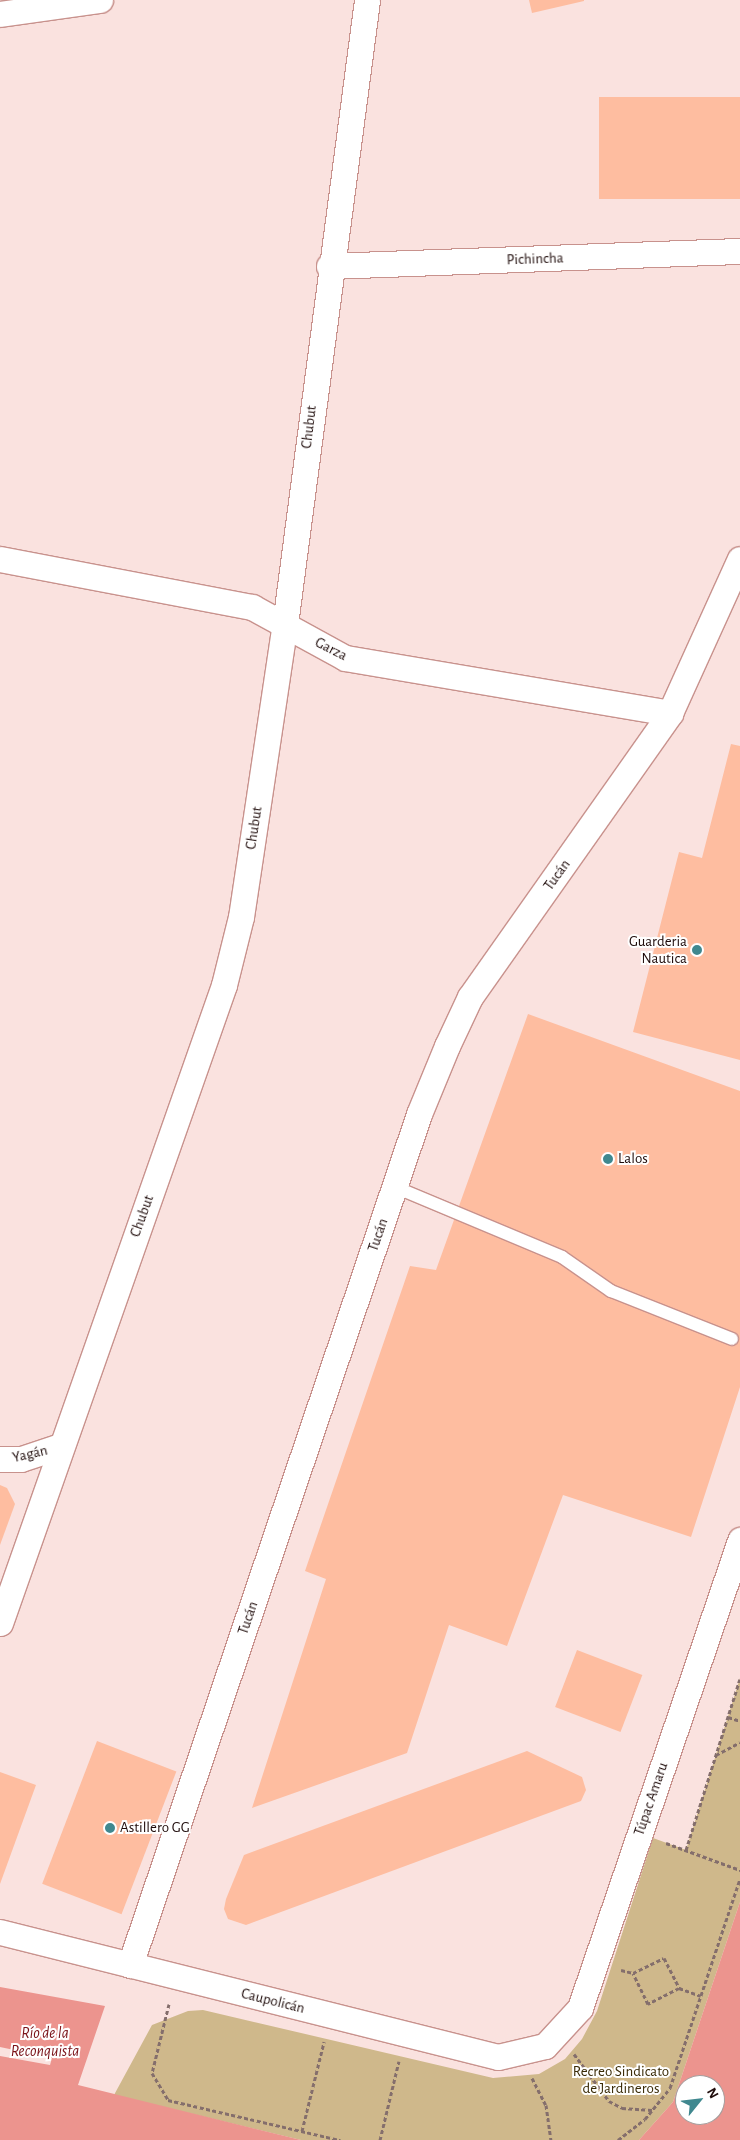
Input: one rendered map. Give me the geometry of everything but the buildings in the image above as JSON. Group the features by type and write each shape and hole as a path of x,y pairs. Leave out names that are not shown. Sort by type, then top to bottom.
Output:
{"street":[{"path":"0,14 100,0"},
{"name":"Chubut","path":"0,1623 60,1446 224,985 241,917 285,624 329,266 367,0"},
{"name":"Pichincha","path":"329,266 740,251"},
{"name":"Garza","path":"0,559 252,607 345,658 670,713"},
{"name":"Tucán","path":"130,1965 419,1114 470,997 670,713 740,560"},
{"name":"Yagán","path":"0,1459 21,1459 60,1446"},
{"name":"Túpac Amaru","path":"554,2039 580,2008 740,1540"},
{"name":"Caupolicán","path":"0,1932 498,2057 520,2055 554,2039"}],"lane":[{"path":"395,1187 562,1257 611,1291 732,1339"}],"path":[{"path":"686,1850 740,1680"},
{"path":"728,1717 740,1721"},
{"path":"716,1755 740,1742"},
{"path":"639,1833 740,1870"},
{"path":"618,2140 652,2110 670,2088 740,1879"},
{"path":"679,1988 648,2004 633,1974 664,1958 679,1988 701,1996"},
{"path":"178,1977 155,2052 152,2073 157,2088 168,2100 340,2140"},
{"path":"302,2131 330,2015"},
{"path":"380,2140 406,2034"},
{"path":"554,2039 609,2101 622,2108 652,2110"},
{"path":"520,2055 546,2105 551,2140"}],"green space":[{"name":"Recreo Sindicato de Jardineros","path":"740,1678 740,1902 682,2075 675,2075 675,2096 673,2102 639,2140 301,2140 114,2095 152,2025 188,2011 203,2010 493,2078 539,2074 565,2059 582,2039 597,2011 653,1838 686,1850"}],"water":[{"path":"740,1902 740,2140 639,2140 673,2102 675,2096 675,2125 725,2125 725,2075 682,2075"},
{"name":"Río de la Reconquista","path":"0,1987 105,2006 78,2085 301,2140 0,2140"}],"pier":[{"path":"0,2047 52,2058 50,2065 0,2056"}],"place":[{"name":"Guarderia Nautica","path":"697,950"},
{"name":"Lalos","path":"608,1159"},
{"name":"Astillero GG","path":"110,1828"}]}
